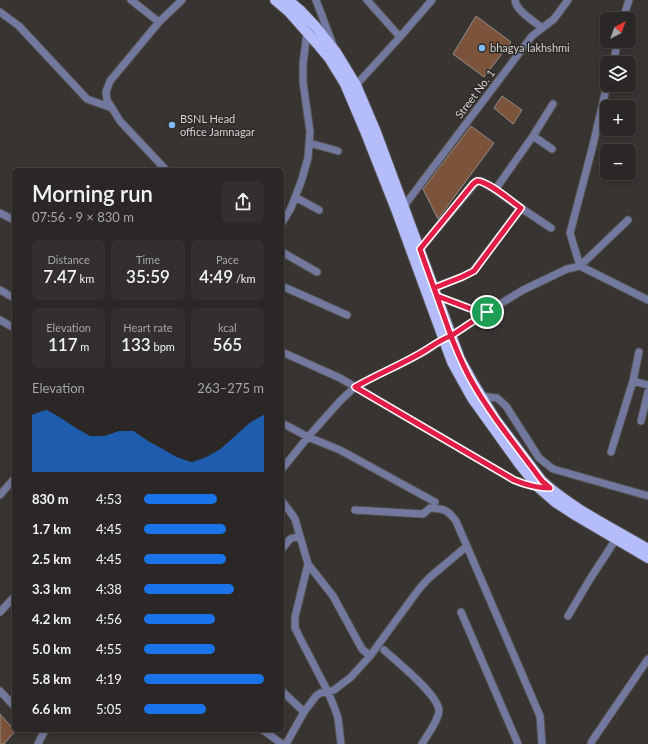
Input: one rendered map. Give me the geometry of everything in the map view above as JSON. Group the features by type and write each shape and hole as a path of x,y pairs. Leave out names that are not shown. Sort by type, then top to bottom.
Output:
{"main road":[{"path":"275,0 289,12 329,58 344,84 365,131 447,337 481,396 542,481 557,494 588,514 648,558"},
{"path":"288,0 316,27 336,52 356,86 376,132 435,292 452,362 472,398 520,465 539,488 555,502 575,515 648,549"}],"street":[{"path":"131,0 159,22"},
{"path":"164,168 120,121 107,100 106,92 110,81 159,22 182,0"},
{"path":"316,0 336,52 336,71"},
{"path":"367,0 400,37"},
{"path":"356,86 432,0"},
{"path":"515,0 521,11 542,28"},
{"name":"Street No. 1","path":"404,206 532,36 554,19 568,0"},
{"path":"625,12 629,0"},
{"path":"0,12 19,26 86,99 112,108"},
{"path":"284,220 291,208 308,158 310,132 303,76 307,32"},
{"path":"605,92 570,233 580,266 648,300"},
{"path":"495,190 553,104"},
{"path":"532,136 552,149"},
{"path":"309,143 338,151"},
{"path":"420,249 477,181 481,181 551,228"},
{"path":"295,197 320,210"},
{"path":"435,292 474,271 521,208"},
{"path":"0,213 12,219"},
{"path":"284,467 340,401 355,387 427,350 523,290 567,269 580,266 628,220"},
{"path":"284,253 317,272"},
{"path":"284,287 347,315"},
{"path":"0,290 12,297"},
{"path":"435,292 474,310 487,312"},
{"path":"0,320 12,327"},
{"path":"611,452 633,381 639,352"},
{"path":"284,353 340,378 514,480 539,488 550,488"},
{"path":"633,381 648,384"},
{"path":"640,421 648,392"},
{"path":"481,396 497,398 506,406 539,458 553,469 648,496"},
{"path":"284,424 308,437 340,450 435,502"},
{"path":"0,495 12,481"},
{"path":"284,504 294,516 308,564 333,596 362,648 370,656"},
{"path":"355,510 422,514 430,508 444,509 451,514 456,521 540,716 542,744"},
{"path":"284,546 290,539 299,536"},
{"path":"568,616 590,578 618,536"},
{"path":"286,744 304,712 318,694 328,692 340,686 351,676 370,656 419,589 429,578 467,546"},
{"path":"308,564 295,617 295,628 328,692 335,709 338,718 341,744"},
{"path":"0,612 12,599"},
{"path":"461,612 518,744"},
{"path":"384,650 425,688 433,697 438,708 437,719 422,744"},
{"path":"591,744 648,659"},
{"path":"0,691 12,704"},
{"path":"284,693 304,712"},
{"path":"38,744 44,732"},
{"path":"265,732 282,744"}],"building":[{"name":"bhagya lakhshmi","path":"476,16 511,42 484,77 453,54"},
{"path":"502,96 522,110 513,124 494,108"},
{"path":"471,126 494,143 438,219 423,189"},
{"path":"0,714 12,728 12,732 14,732 4,744 0,744"}],"place":[{"name":"bhagya lakhshmi","path":"482,48"},
{"name":"BSNL Head office Jamnagar","path":"172,125"}],"route":[{"path":"487,312 451,336 460,359 472,382 496,420 542,481 550,488 539,488 514,480 355,387 402,364 443,339 451,336 420,249 473,184 479,180 521,208 474,271 434,288 437,296 474,310 487,312"}]}
